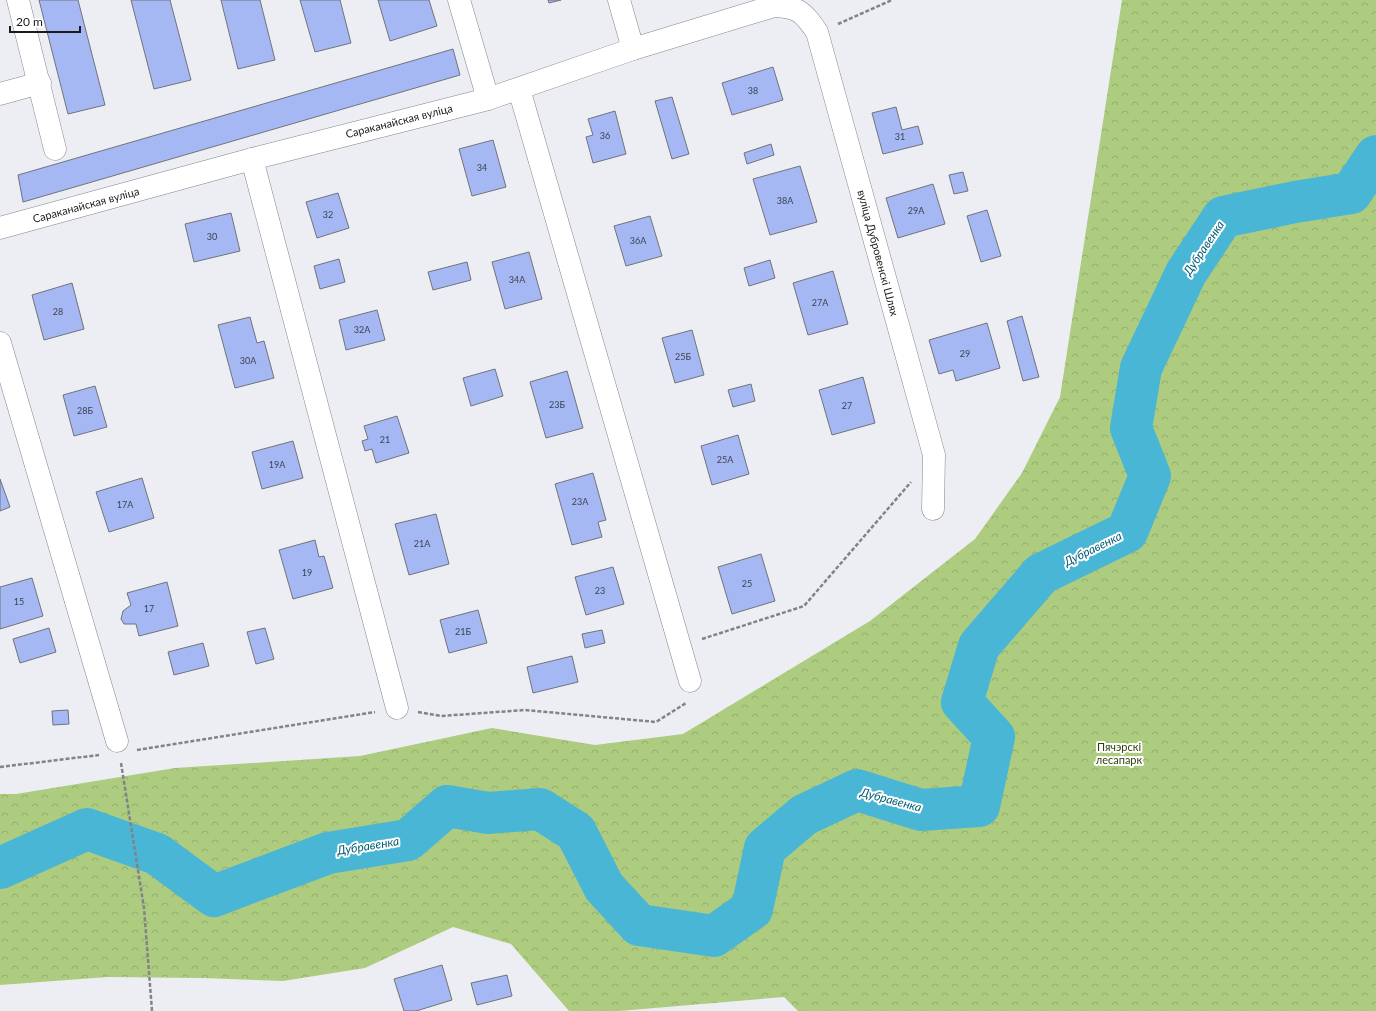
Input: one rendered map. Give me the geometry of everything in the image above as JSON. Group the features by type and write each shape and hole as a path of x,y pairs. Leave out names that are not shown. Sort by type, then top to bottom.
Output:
{"street":[{"path":"18,0 40,83 55,149"},
{"path":"459,0 488,98"},
{"path":"620,0 634,49"},
{"name":"Сараканайская вуліца","path":"0,228 252,159 488,98 519,89 634,49 774,6 794,8"},
{"name":"вуліца Дубровенскі Шлях","path":"794,8 806,15 817,32 934,455 933,509"},
{"path":"0,94 40,83"},
{"path":"519,89 690,681"},
{"path":"252,159 397,708"},
{"path":"0,343 118,747"}],"path":[{"path":"817,32 892,0"},
{"path":"681,646 804,606 934,455"},
{"path":"0,767 118,747 397,708 441,716 525,710 656,722 685,704 690,681"},
{"path":"118,747 138,865 152,1011"}],"green space":[{"name":"Пячэрскі лесапарк","path":"1122,0 1376,0 1376,1011 798,1011 784,997 619,1011 569,1011 511,944 453,927 365,968 283,981 108,977 0,985 0,794 16,794 175,768 360,756 492,728 595,745 683,734 870,621 975,539 1022,473 1060,397"}],"building":[{"path":"39,0 78,0 105,105 68,114"},
{"path":"131,0 170,0 191,80 154,89"},
{"path":"221,0 260,0 275,60 238,69"},
{"path":"300,0 340,0 351,43 315,52"},
{"path":"378,0 429,0 437,26 390,41"},
{"path":"548,0 561,0 549,3"},
{"path":"453,49 460,75 23,202 18,175"},
{"path":"773,67 783,100 732,115 722,83"},
{"path":"672,97 689,154 672,159 655,101"},
{"path":"896,107 902,130 918,126 923,144 883,154 872,113"},
{"path":"615,111 626,154 593,163 586,137 593,135 588,119"},
{"path":"493,140 506,187 472,196 459,149"},
{"path":"771,144 774,155 747,164 744,153"},
{"path":"800,166 817,222 770,235 753,179"},
{"path":"963,172 968,191 954,194 949,175"},
{"path":"933,184 945,224 898,238 886,198"},
{"path":"338,193 349,228 317,238 306,202"},
{"path":"987,210 1001,256 981,262 967,216"},
{"path":"231,213 240,251 194,262 185,224"},
{"path":"650,216 662,256 626,266 614,226"},
{"path":"529,252 542,299 505,309 492,262"},
{"path":"339,259 345,282 320,289 314,266"},
{"path":"770,260 775,278 749,286 744,268"},
{"path":"467,262 471,280 433,290 428,272"},
{"path":"833,271 848,324 808,335 793,283"},
{"path":"72,283 84,329 44,340 32,295"},
{"path":"377,310 385,340 346,350 339,320"},
{"path":"1022,316 1039,377 1023,381 1007,321"},
{"path":"250,317 257,343 264,341 274,378 235,388 218,325"},
{"path":"987,323 1000,368 956,381 953,370 939,374 929,340"},
{"path":"692,330 704,375 675,383 662,338"},
{"path":"495,369 503,396 471,406 463,378"},
{"path":"567,371 583,428 546,438 530,382"},
{"path":"863,377 875,423 832,435 819,390"},
{"path":"751,384 755,401 733,407 728,390"},
{"path":"95,386 107,427 74,436 63,395"},
{"path":"397,416 409,453 376,463 372,449 365,451 362,441 368,439 364,426"},
{"path":"738,435 749,474 712,485 701,446"},
{"path":"293,441 303,478 262,489 252,452"},
{"path":"593,473 606,520 598,522 602,537 572,545 555,484"},
{"path":"142,478 154,518 109,532 96,492"},
{"path":"0,479 10,507 0,511"},
{"path":"436,514 449,564 409,575 395,524"},
{"path":"315,540 319,557 324,556 333,588 293,599 279,550"},
{"path":"761,554 775,601 732,614 718,567"},
{"path":"613,567 624,604 586,615 575,577"},
{"path":"32,578 43,616 0,629 0,587"},
{"path":"167,582 178,626 139,636 136,624 124,624 121,619 123,611 131,605 127,593"},
{"path":"478,610 487,643 449,653 440,620"},
{"path":"49,628 56,652 20,663 13,639"},
{"path":"265,628 274,659 256,664 247,632"},
{"path":"602,630 605,643 585,648 582,634"},
{"path":"203,643 209,666 174,675 168,652"},
{"path":"572,656 578,682 533,693 527,667"},
{"path":"68,710 69,724 53,725 52,711"},
{"path":"442,965 452,1000 416,1011 404,1011 394,979"},
{"path":"507,975 512,996 477,1005 471,983"}],"waterway":[{"name":"Дубравенка","path":"0,868 87,829 157,854 214,896 328,853 408,840 447,806 488,813 540,809 576,832 604,887 639,925 714,936 752,909 765,848 804,815 857,790 921,810 979,806 994,737 962,702 979,646 1041,574 1127,532 1150,476 1131,428 1141,368 1186,273 1223,217 1295,202 1351,193 1376,156"}]}
